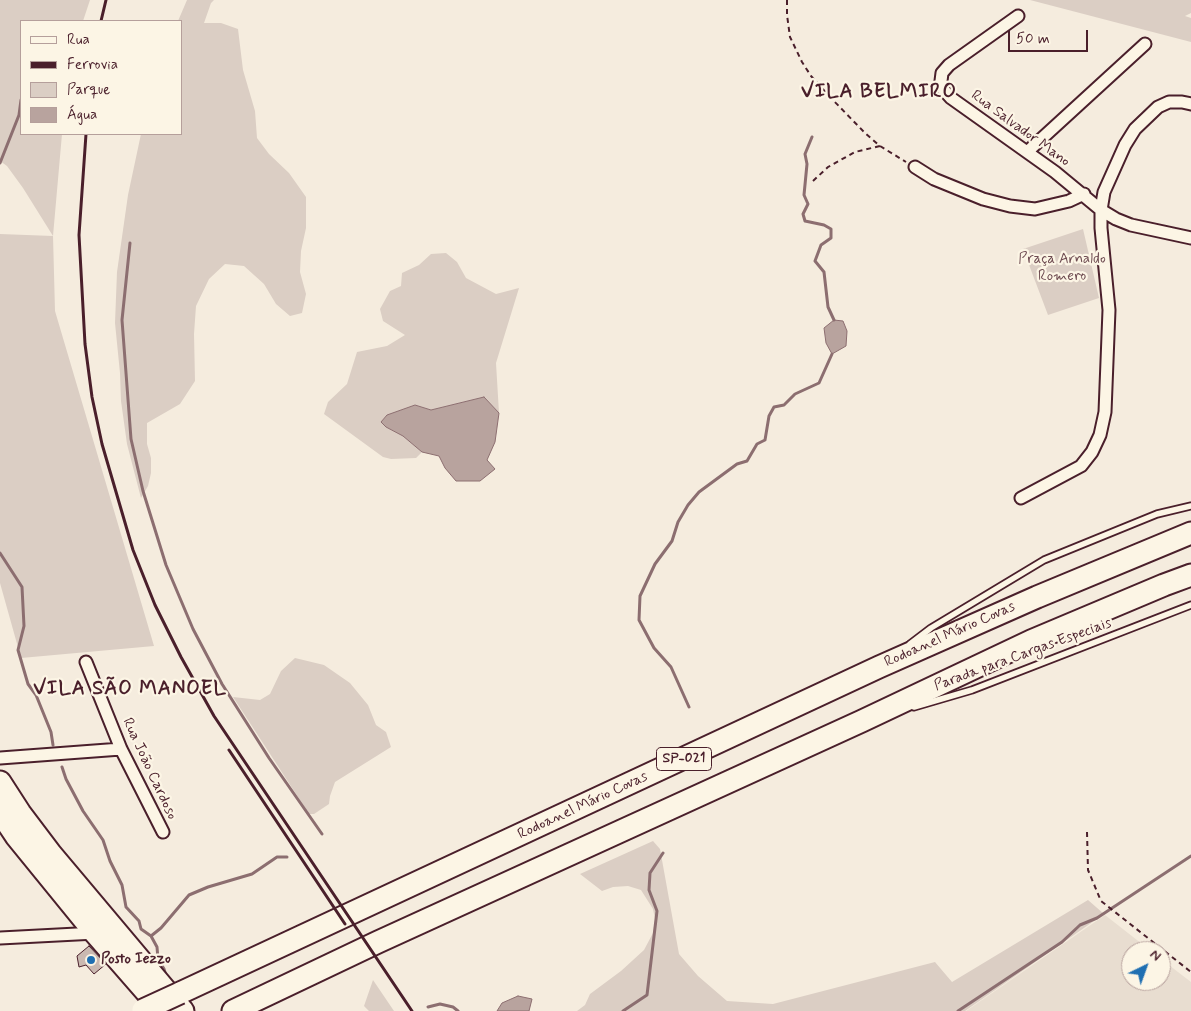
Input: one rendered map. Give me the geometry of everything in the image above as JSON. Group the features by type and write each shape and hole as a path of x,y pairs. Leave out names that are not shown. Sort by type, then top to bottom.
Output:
{"highway":[{"name":"Rodoanel Mário Covas","path":"149,1011 182,1002 879,667 1037,597 1191,533"},
{"name":"SP-021","path":"233,1011 378,942 862,722 1031,641 1191,575"},
{"path":"0,782 105,932 149,1011"},
{"path":"0,812 8,837 105,932 182,1002"}],"street":[{"name":"Rua Salvador Mano","path":"1018,16 949,65 942,73 942,88 951,98 1084,194 1101,210 1131,226 1191,238"},
{"path":"1027,152 1144,44"},
{"path":"1021,498 1081,466 1092,452 1100,435 1105,412 1109,310 1101,228 1104,192 1135,129 1158,107 1168,102 1191,104"},
{"path":"915,167 934,179 983,199 1010,206 1035,209 1084,194"},
{"name":"Rua João Cardoso","path":"86,662 121,749 163,832"},
{"path":"0,758 121,749"},
{"path":"8,837 37,836"},
{"path":"0,938 105,932"}],"lane":[{"path":"879,667 930,628 1044,560 1157,514 1191,506"},
{"name":"Parada para Cargas Especiais","path":"908,708 972,690 1191,605"},
{"path":"862,722 898,711"}],"path":[{"path":"788,0 787,15 790,36 802,62 830,97 865,133 880,146 915,167"},
{"path":"813,181 828,167 855,152 880,146"},
{"path":"1087,832 1088,870 1101,901 1191,972"}],"shaded area":[{"path":"1105,915 1138,941 1121,941 1121,991 1171,991 1171,967 1191,982 1191,1011 966,1011"}],"green space":[{"path":"0,0 90,0 83,20 20,20 20,135 62,135 53,236 23,188 7,166 0,161"},
{"path":"187,0 214,0 211,3 204,23 221,23 238,29 243,70 255,111 257,138 269,154 289,173 306,197 306,228 301,251 300,272 306,294 302,313 290,316 276,304 264,284 244,266 225,264 209,279 196,306 194,334 195,381 180,404 147,423 147,444 151,458 151,473 148,486 141,498 127,444 121,401 115,323 117,272 128,195 141,135 182,135 182,20 178,20"},
{"path":"1030,0 1191,0 1191,13 1185,16 1191,18 1191,42"},
{"name":"Praça Arnaldo Romero","path":"1083,229 1099,298 1048,315 1023,249"},
{"path":"0,234 53,236 55,311 154,646 21,658 0,583"},
{"path":"446,253 457,262 466,278 496,294 519,288 496,363 499,413 484,397 431,410 415,405 387,415 381,422 386,427 403,436 422,452 416,458 391,459 383,457 324,414 328,402 347,384 357,352 387,346 405,335 383,321 380,309 390,291 401,286 402,273 419,265 431,254"},
{"path":"295,658 324,665 350,683 368,705 376,725 386,732 391,747 335,782 329,804 314,814 309,814 233,697 260,700 270,694 281,671"},
{"path":"653,841 660,849 679,954 698,976 727,1001 773,1004 935,962 952,982 1088,900 1104,914 965,1011 577,1011 585,1005 590,994 621,971 644,950 653,933 655,919 653,909 641,890 628,886 613,887 602,891 580,874"},
{"path":"373,980 394,1011 369,1011 364,1006"}],"water":[{"path":"834,320 843,321 847,331 846,346 832,354 826,343 824,328"},
{"path":"484,397 499,413 495,442 487,460 495,469 480,481 456,481 445,468 439,456 422,452 403,436 386,427 381,422 387,415 415,405 431,410"},
{"path":"518,996 532,999 529,1011 497,1011 502,1003"}],"building":[{"name":"Posto Iezzo","path":"89,946 106,964 94,974 86,965 79,967 77,956"}],"waterway":[{"path":"0,163 19,115 20,108"},
{"path":"812,137 805,154 807,164 804,195 808,204 803,214 805,221 824,225 831,229 831,238 821,245 815,261 824,272 828,307 834,320"},
{"path":"130,243 122,320 131,439 143,491 166,565 193,629 222,684 269,758 322,834"},
{"path":"689,707 671,667 654,648 639,620 640,596 655,564 672,541 678,522 688,505 699,492 737,464 747,461 757,444 765,440 769,416 774,407 784,405 795,394 819,383 832,354"},
{"path":"0,553 22,587 24,626 18,650 28,684 36,695 51,732 53,745"},
{"path":"62,767 66,779 83,811 103,840 110,861 122,885 126,907 139,921 141,929 151,936 157,947 158,959 166,976"},
{"path":"623,1011 647,995 657,911 649,890 650,873 663,853"},
{"path":"958,1011 1062,942 1080,925 1097,918 1191,856"},
{"path":"151,936 161,928 189,895 208,887 252,874 277,857 287,857"},
{"path":"428,1007 440,1004 453,1007 458,1011"}],"railway":[{"path":"101,20 106,0"},
{"path":"86,135 79,235 85,344 92,397 102,444 133,550 155,605 214,716 412,1011"},
{"path":"229,750 345,924"}],"place":[{"name":"Posto Iezzo","path":"91,960"}],"district":[{"name":"VILA BELMIRO","path":"879,93"},
{"name":"VILA SÃO MANOEL","path":"130,690"}]}
